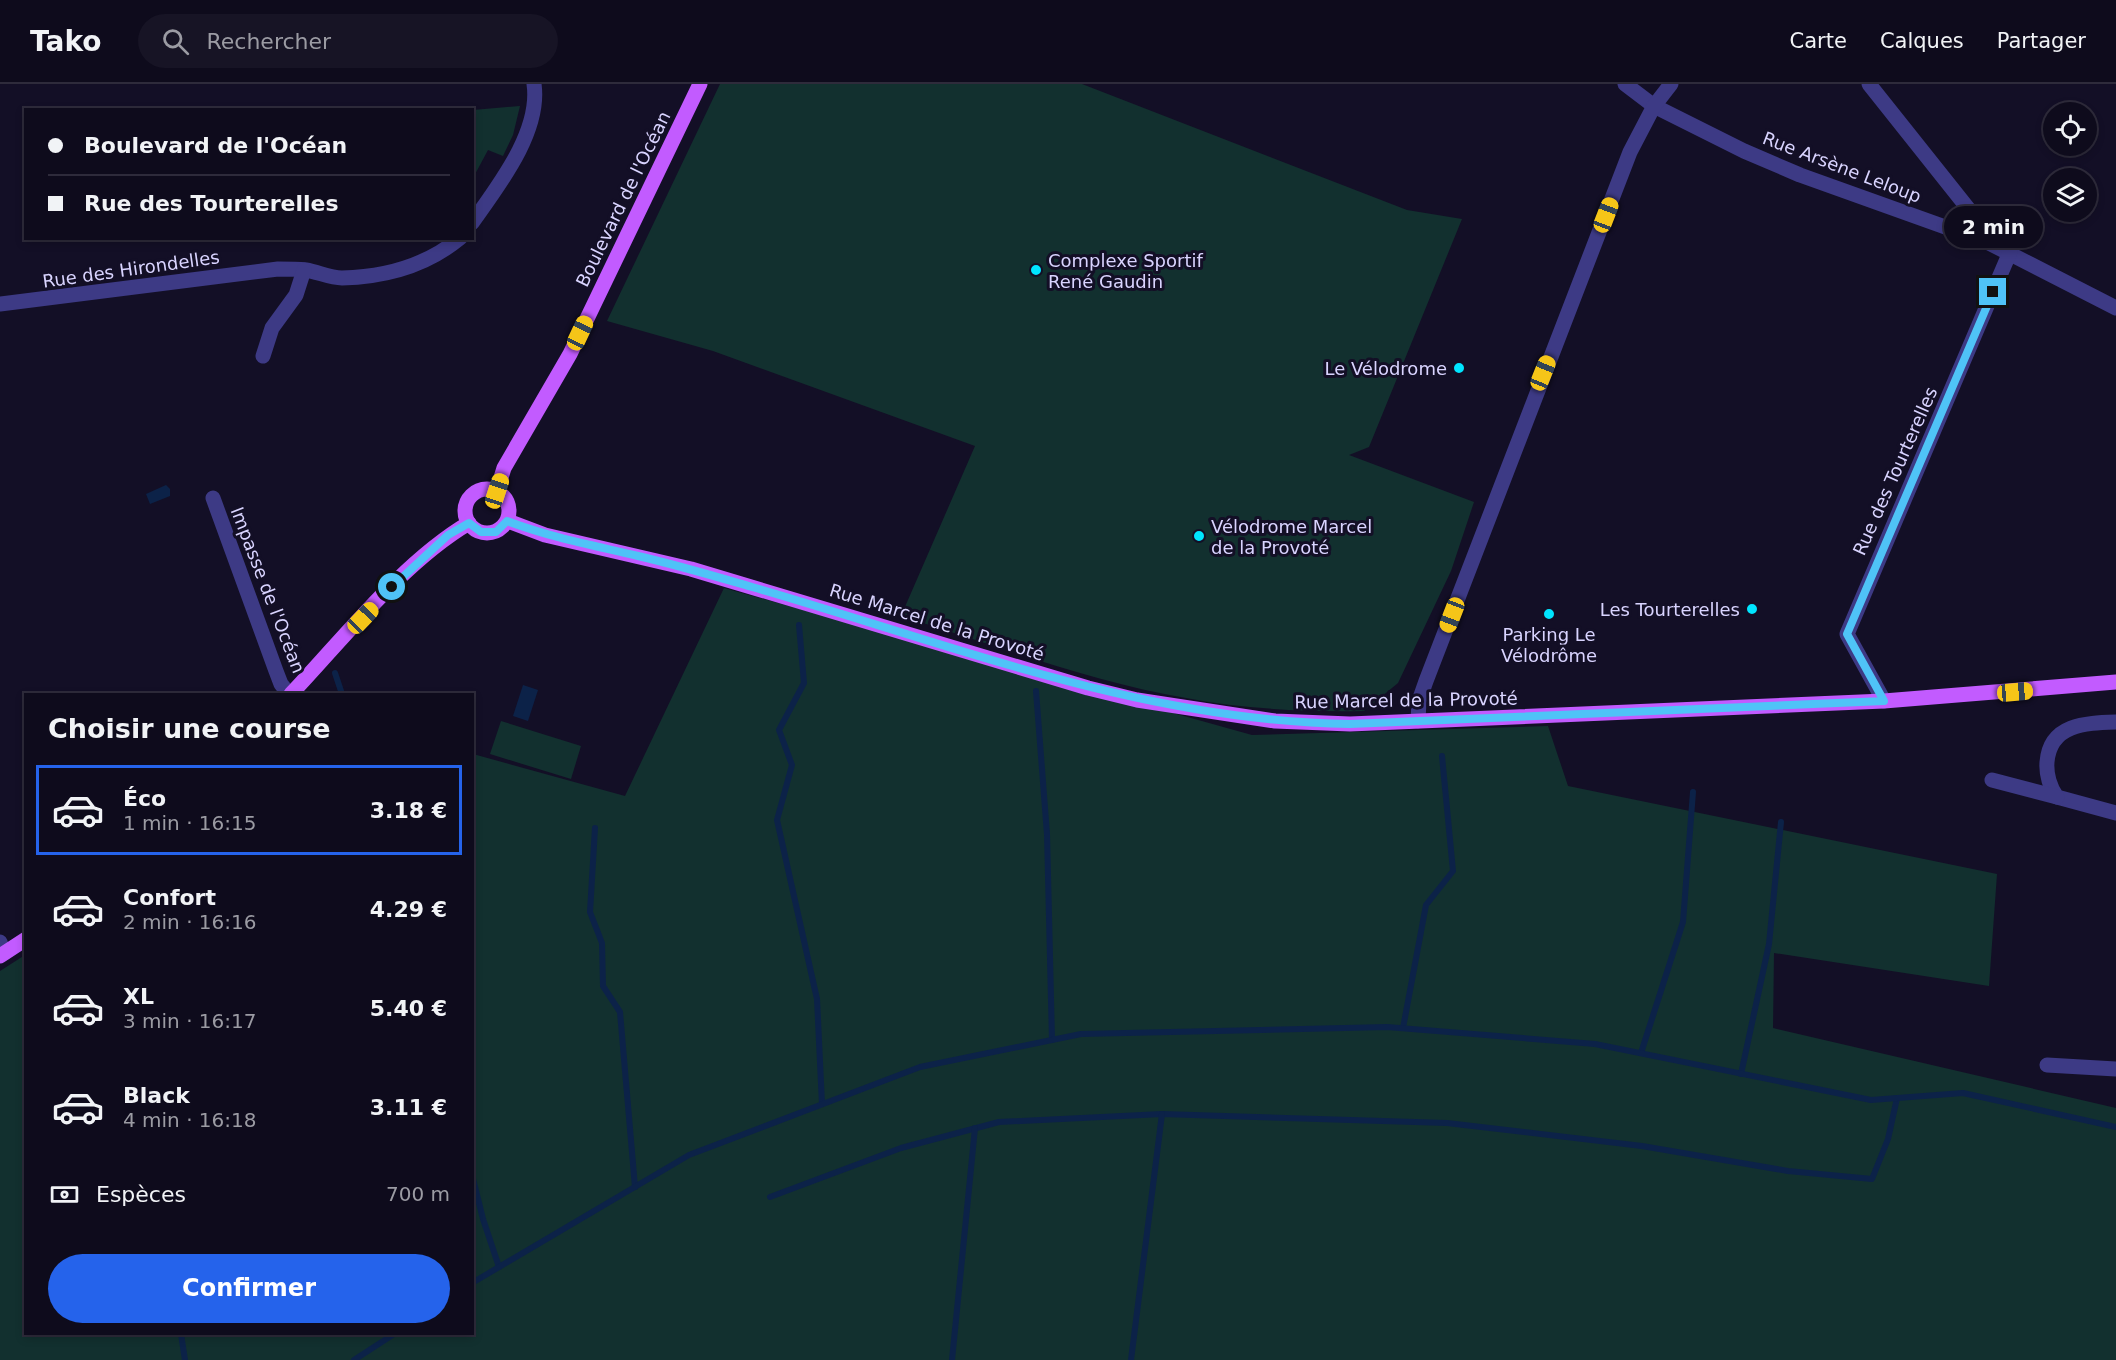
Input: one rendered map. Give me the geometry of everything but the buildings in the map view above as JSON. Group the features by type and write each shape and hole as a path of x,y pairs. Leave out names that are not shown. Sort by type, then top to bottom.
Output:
{"main road":[{"name":"Boulevard de l'Océan","path":"497,491 504,468 570,354 700,84"},
{"path":"483,489 497,491 507,500 509,507 507,521 496,532 481,532 469,523 465,510 470,496 483,489"},
{"name":"Rue Marcel de la Provoté","path":"507,521 545,535 702,572 1088,688 1137,700 1275,722 1350,724 1418,722 1884,701 2116,682"},
{"path":"291,693 407,572 448,535 469,523"},
{"path":"1,950 24,940"}],"street":[{"path":"474,221 506,174 528,132 534,84"},
{"name":"Rue Arsène Leloup","path":"1625,84 1654,106 1800,175 1987,242 2116,308"},
{"path":"1418,722 1419,701 1543,373 1630,153 1654,106 1671,84"},
{"path":"1869,84 1982,226 1987,242"},
{"name":"Rue des Hirondelles","path":"0,304 278,269 304,270 341,278 391,272 417,266 442,252 457,240"},
{"name":"Rue des Tourterelles","path":"1884,701 1847,634 2010,252"},
{"path":"263,356 272,328 296,295 304,270"},
{"name":"Impasse de l'Océan","path":"213,498 278,678 289,693"},
{"path":"2057,797 2052,790 2047,768 2048,747 2057,736 2070,728 2116,722"},
{"path":"1992,780 2116,813"},
{"path":"2047,1065 2116,1069"}],"green space":[{"name":"Complexe Sportif René Gaudin","path":"720,84 1082,84 1407,210 1462,219 1369,447 1349,455 1474,502 1451,571 1398,683 1364,711 1319,711 1230,705 1150,691 1114,682 901,616 975,446 713,351 607,321"},
{"path":"520,106 513,135 503,156 488,150 474,176 474,110"},
{"path":"724,588 1252,735 1548,726 1568,786 1997,874 1989,986 1774,953 1773,1028 2116,1108 2116,1360 0,1360 0,971 24,956 24,1335 474,1335 474,754 625,796"},
{"path":"501,721 581,746 571,779 490,754"}],"water":[{"path":"166,485 170,489 170,496 150,504 146,494"},
{"path":"523,685 538,690 528,721 513,716"}],"waterway":[{"path":"799,625 804,683 779,730 792,765 777,820 817,999 822,1104"},
{"path":"335,673 342,693"},
{"path":"1036,691 1047,834 1052,1040"},
{"path":"1403,1028 1426,905 1453,871 1442,756"},
{"path":"1641,1053 1683,922 1693,792"},
{"path":"1741,1074 1769,944 1781,822"},
{"path":"595,828 590,912 602,943 603,986 620,1012 635,1187"},
{"path":"474,1282 689,1155 920,1067 1081,1034 1387,1027 1595,1044 1871,1100 1963,1093 2116,1127"},
{"path":"770,1197 901,1148 999,1122 1162,1114 1447,1123 1642,1146 1788,1171 1872,1179 1888,1139 1897,1098"},
{"path":"1131,1360 1162,1114"},
{"path":"952,1360 975,1128"},
{"path":"474,1183 499,1267"},
{"path":"181,1335 185,1360"},
{"path":"354,1360 392,1335"}],"place":[{"name":"Complexe Sportif René Gaudin","path":"1036,270"},
{"name":"Le Vélodrome","path":"1459,368"},
{"name":"Vélodrome Marcel de la Provoté","path":"1199,536"},
{"name":"Les Tourterelles","path":"1752,609"},
{"name":"Parking Le Vélodrôme","path":"1549,614"}],"route":[{"path":"392,587 448,535 469,523 481,532 496,532 507,521 545,535 636,555 753,587 1088,688 1179,708 1275,722 1350,724 1884,701 1847,634 1871,573 1941,417 1993,292"}]}
